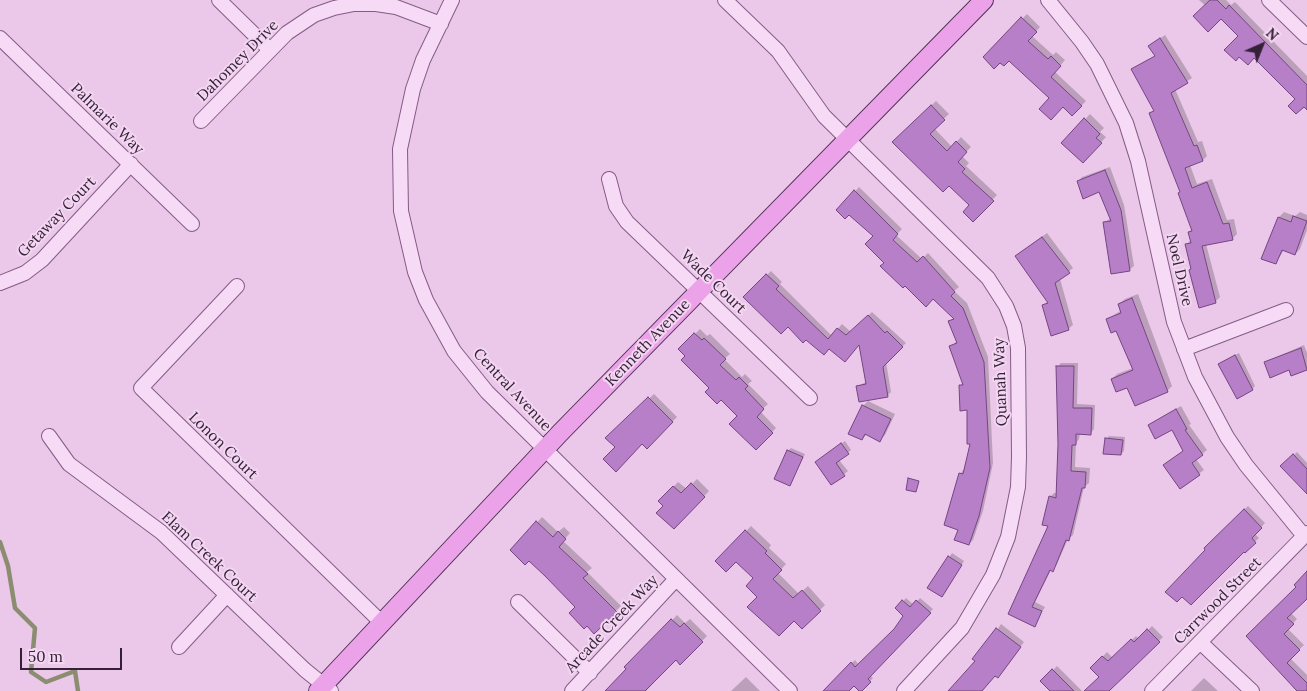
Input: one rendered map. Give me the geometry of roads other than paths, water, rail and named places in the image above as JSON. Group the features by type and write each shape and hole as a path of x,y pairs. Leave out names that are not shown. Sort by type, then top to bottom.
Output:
{"main road":[{"name":"Kenneth Avenue","path":"324,689 382,624 545,450 984,0"}],"street":[{"path":"219,0 270,50"},
{"name":"Central Avenue","path":"452,0 415,81 404,126 399,180 407,242 426,300 454,351 487,392 790,691"},
{"name":"Quanah Way","path":"725,0 778,51 824,116 988,278 1006,306 1014,326 1018,348 1020,457 1018,487 1008,537 993,575 962,628 904,691"},
{"name":"Noel Drive","path":"1048,0 1097,64 1126,123 1138,160 1166,290 1184,349 1199,385 1227,437 1246,465 1306,535"},
{"path":"1269,0 1307,37"},
{"name":"Dahomey Drive","path":"201,121 270,50 304,20 334,8 354,4 376,4 396,7 441,24"},
{"name":"Palmarie Way","path":"0,38 192,224"},
{"name":"Getaway Court","path":"0,283 25,274 42,260 131,164"},
{"name":"Wade Court","path":"609,179 612,198 627,222 810,398"},
{"name":"Lonon Court","path":"237,286 141,388 382,624"},
{"path":"1184,349 1286,310"},
{"name":"Elam Creek Court","path":"49,436 70,464 161,532 324,689"},
{"name":"Carrwood Street","path":"1152,691 1306,535"},
{"name":"Arcade Creek Way","path":"572,691 676,579"},
{"path":"179,647 227,595"},
{"path":"518,602 590,673"},
{"path":"1200,642 1252,691"}],"waterway":[{"path":"0,542 8,566 15,608 35,628 31,672 46,682 75,671 78,691"}]}
